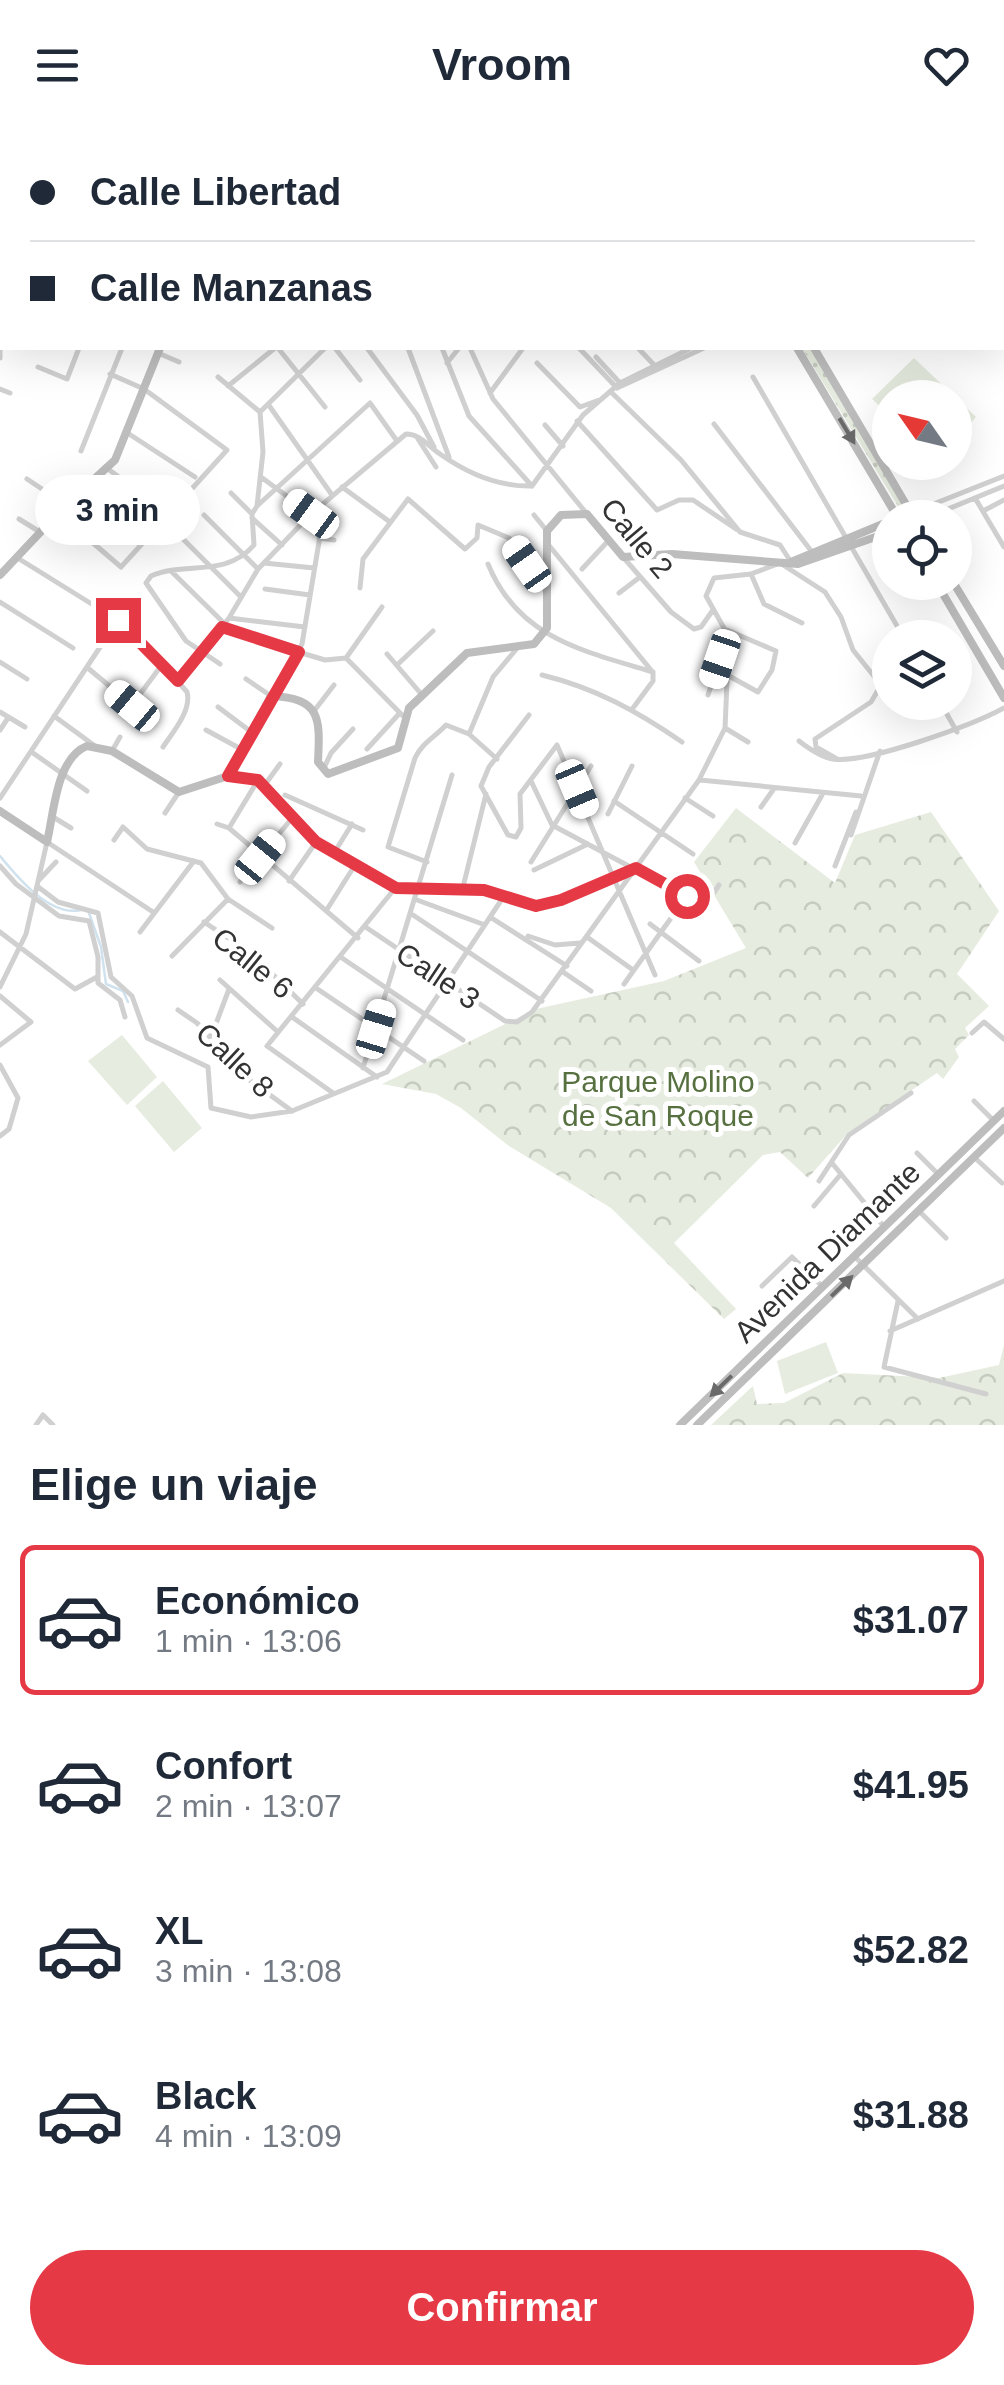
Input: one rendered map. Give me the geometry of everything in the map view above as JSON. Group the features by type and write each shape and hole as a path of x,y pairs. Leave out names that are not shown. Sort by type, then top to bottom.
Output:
{"main road":[{"path":"0,575 66,504 108,469 159,350"},
{"path":"798,350 887,500"},
{"path":"815,350 904,500"},
{"path":"0,811 47,842 63,773 80,748 96,746 112,751 179,792 228,776 271,696 300,699 314,711 320,726 318,762 323,771 335,774 389,754 403,739 402,717 474,649 534,644 546,634 546,536 561,515 588,514"},
{"name":"Calle 2","path":"588,514 623,557"},
{"path":"848,543 872,530"},
{"path":"623,557 672,554 780,563 872,537"},
{"path":"947,600 1004,698"},
{"path":"964,600 1004,666"},
{"name":"Avenida Diamante","path":"680,1425 1004,1112"},
{"name":"Avenida Diamante","path":"697,1425 1004,1128"},
{"path":"948,1166 957,1173"},
{"path":"802,1307 811,1316"}],"street":[{"path":"0,350 0,358"},
{"path":"38,367 67,380 77,350"},
{"path":"82,451 121,350"},
{"path":"159,350 179,362"},
{"path":"228,386 273,350"},
{"path":"278,350 326,407"},
{"path":"257,506 260,412 323,350"},
{"path":"337,350 360,380"},
{"path":"368,350 417,416 435,450"},
{"path":"409,350 450,460"},
{"path":"443,350 469,416 532,486"},
{"path":"447,363 457,350"},
{"name":"Calle 2","path":"472,350 490,393 588,514"},
{"path":"490,393 522,350"},
{"path":"581,350 740,532"},
{"path":"640,350 657,368"},
{"path":"532,486 550,466 577,421 602,399 689,350"},
{"path":"596,357 616,388"},
{"path":"537,363 580,408 602,399"},
{"path":"110,374 144,388 228,450 121,566 92,543 134,489"},
{"path":"218,377 260,412"},
{"path":"753,377 893,620"},
{"path":"0,389 10,393"},
{"path":"268,404 332,495"},
{"path":"220,664 186,641 146,584 151,576 212,568 247,554 254,546 252,516 257,506 370,404 397,440"},
{"path":"577,421 657,510 679,500 692,500 740,532 780,546 791,562"},
{"path":"545,424 563,446"},
{"path":"714,424 815,555"},
{"path":"126,432 194,477"},
{"path":"178,681 229,618 258,568 332,495 409,433 491,482 532,486"},
{"path":"418,436 436,467"},
{"path":"108,469 165,511"},
{"path":"260,476 311,514"},
{"path":"948,500 1004,476"},
{"path":"27,480 66,504"},
{"path":"970,500 1004,486"},
{"path":"342,488 390,522"},
{"path":"230,493 282,545"},
{"path":"975,498 1004,547"},
{"path":"360,588 363,559 408,499 465,548 477,538 478,525 509,538 546,591"},
{"path":"982,511 1004,500"},
{"path":"204,514 258,568"},
{"path":"534,515 546,536 653,672 653,681 632,708"},
{"path":"246,679 271,696 299,652 323,518"},
{"path":"20,520 40,532"},
{"path":"319,538 334,540"},
{"path":"184,539 241,597"},
{"path":"582,570 609,540"},
{"path":"16,557 132,629 190,696 163,748"},
{"name":"Calle 2","path":"623,557 678,619 698,630 713,610"},
{"path":"264,562 314,568"},
{"path":"729,676 758,692 772,670 776,651 727,630 706,592 710,580 751,574 780,563 824,592 841,617 853,650 881,685 870,702 815,739 816,747 837,760"},
{"path":"488,564 500,588 532,627 653,672"},
{"path":"170,571 222,627 325,660 346,658 382,607"},
{"path":"751,574 764,604 802,622"},
{"path":"619,593 640,576"},
{"path":"265,589 310,595"},
{"path":"0,602 74,648"},
{"path":"229,618 305,627"},
{"path":"0,798 118,620"},
{"path":"413,915 542,1000 699,780 724,728 729,676 727,630"},
{"path":"397,665 432,632"},
{"path":"469,736 494,677 519,646"},
{"path":"708,694 720,659 727,652"},
{"path":"387,654 422,695"},
{"path":"346,658 402,717 367,749"},
{"path":"0,662 27,679"},
{"path":"89,669 132,706 161,666"},
{"path":"542,674 583,685 632,708 682,742"},
{"path":"314,711 334,685"},
{"path":"218,706 250,731"},
{"path":"799,741 837,760 957,732 1004,708"},
{"path":"0,712 26,727"},
{"path":"529,715 480,782 508,836 516,837 521,828 518,802 557,745 655,975"},
{"path":"54,716 96,746"},
{"path":"0,730 8,718"},
{"path":"950,720 957,732"},
{"path":"428,862 388,847 421,746 437,738 446,726 469,736 497,759"},
{"path":"724,728 748,742"},
{"path":"323,771 331,753 353,729"},
{"path":"206,730 241,749"},
{"path":"112,751 120,737"},
{"path":"835,866 880,751"},
{"path":"32,752 87,791"},
{"path":"264,786 280,764"},
{"path":"588,844 532,866 552,825 591,766"},
{"path":"608,814 632,766"},
{"path":"228,776 258,780 316,842 396,888 463,887 523,904 549,904 636,868"},
{"path":"363,1068 413,915 452,776"},
{"path":"229,828 258,780"},
{"path":"530,780 552,825 707,908 719,885"},
{"path":"699,780 862,799"},
{"path":"761,807 773,790"},
{"path":"165,813 179,792"},
{"path":"463,887 486,794"},
{"path":"285,795 362,830"},
{"path":"795,843 822,795"},
{"path":"686,798 713,816"},
{"path":"850,835 862,799"},
{"path":"389,800 401,804"},
{"path":"614,801 692,854"},
{"path":"53,817 70,828"},
{"path":"240,882 292,818"},
{"path":"217,824 229,828 358,938"},
{"path":"334,853 352,824"},
{"path":"114,840 123,827 147,850 208,868 228,899 272,928"},
{"path":"0,987 20,948 47,842 153,912"},
{"path":"289,880 316,842"},
{"path":"140,932 194,861"},
{"path":"37,890 56,862"},
{"path":"326,912 355,865"},
{"path":"0,866 58,902 98,914 112,977 132,996 146,1038 208,1067 211,1108 224,1114 258,1117 292,1110 387,1072 504,896"},
{"path":"333,1093 267,1046 396,888"},
{"path":"37,890 60,916 90,921 100,988 121,1001 125,1017"},
{"path":"624,984 687,896"},
{"path":"172,956 228,899"},
{"path":"417,900 485,925"},
{"path":"490,918 518,934 592,990"},
{"name":"Calle 6","path":"204,922 251,953 303,1004"},
{"path":"650,924 698,960"},
{"name":"Calle 3","path":"367,928 511,1023 526,1018 542,1000"},
{"path":"0,932 75,989 97,977"},
{"path":"518,934 555,945 585,940 634,970"},
{"path":"342,958 462,1040"},
{"path":"220,980 278,1032"},
{"path":"211,1038 229,988"},
{"path":"316,988 424,1061"},
{"path":"0,996 31,1022 0,1045"},
{"name":"Calle 8","path":"178,1010 248,1078 292,1110"},
{"name":"Calle 6","path":"292,1017 377,1078"},
{"path":"972,1033 984,1022 1004,1039"},
{"path":"0,1065 18,1098 10,1128 0,1136"},
{"path":"819,1181 849,1135 911,1093"},
{"path":"974,1101 994,1121"},
{"path":"918,1153 939,1175"},
{"path":"974,1157 1002,1184"},
{"path":"832,1163 864,1199 864,1207 885,1228"},
{"path":"814,1206 841,1174"},
{"path":"918,1210 946,1238"},
{"path":"762,1286 792,1257 823,1287"},
{"path":"855,1257 918,1319"},
{"path":"890,1330 1004,1281"},
{"path":"898,1301 884,1366 986,1394"},
{"path":"36,1425 42,1416 53,1425"}],"green space":[{"path":"803,350 812,350 872,449 872,463"},
{"path":"914,358 937,380 891,380"},
{"path":"882,480 891,480 903,500 894,500"},
{"name":"Parque Molino de San Roque","path":"736,808 835,883 855,835 931,812 999,911 957,974 989,1006 965,1028 969,1035 955,1049 959,1057 943,1079 937,1073 847,1134 808,1178 780,1152 763,1155 674,1243 736,1309 724,1319 611,1208 509,1146 461,1108 436,1094 382,1084 536,1009 664,981 746,948 694,862"},
{"path":"122,1035 157,1077 127,1105 88,1061"},
{"path":"163,1081 202,1128 174,1152 135,1106"},
{"path":"826,1342 838,1373 785,1394 777,1361"},
{"path":"1004,1345 1004,1425 711,1425 753,1386 757,1404 784,1403 843,1373 939,1378 999,1365"}],"waterway":[{"path":"0,856 46,902 69,911 81,910"},
{"path":"89,913 101,947 106,984 123,991 128,1002"}],"route":[{"path":"118,620 132,629 178,681 222,627 244,638 272,642 299,652 250,731 228,776 262,782 316,842 389,885 484,890 536,906 561,900 636,868 687,896"}]}
